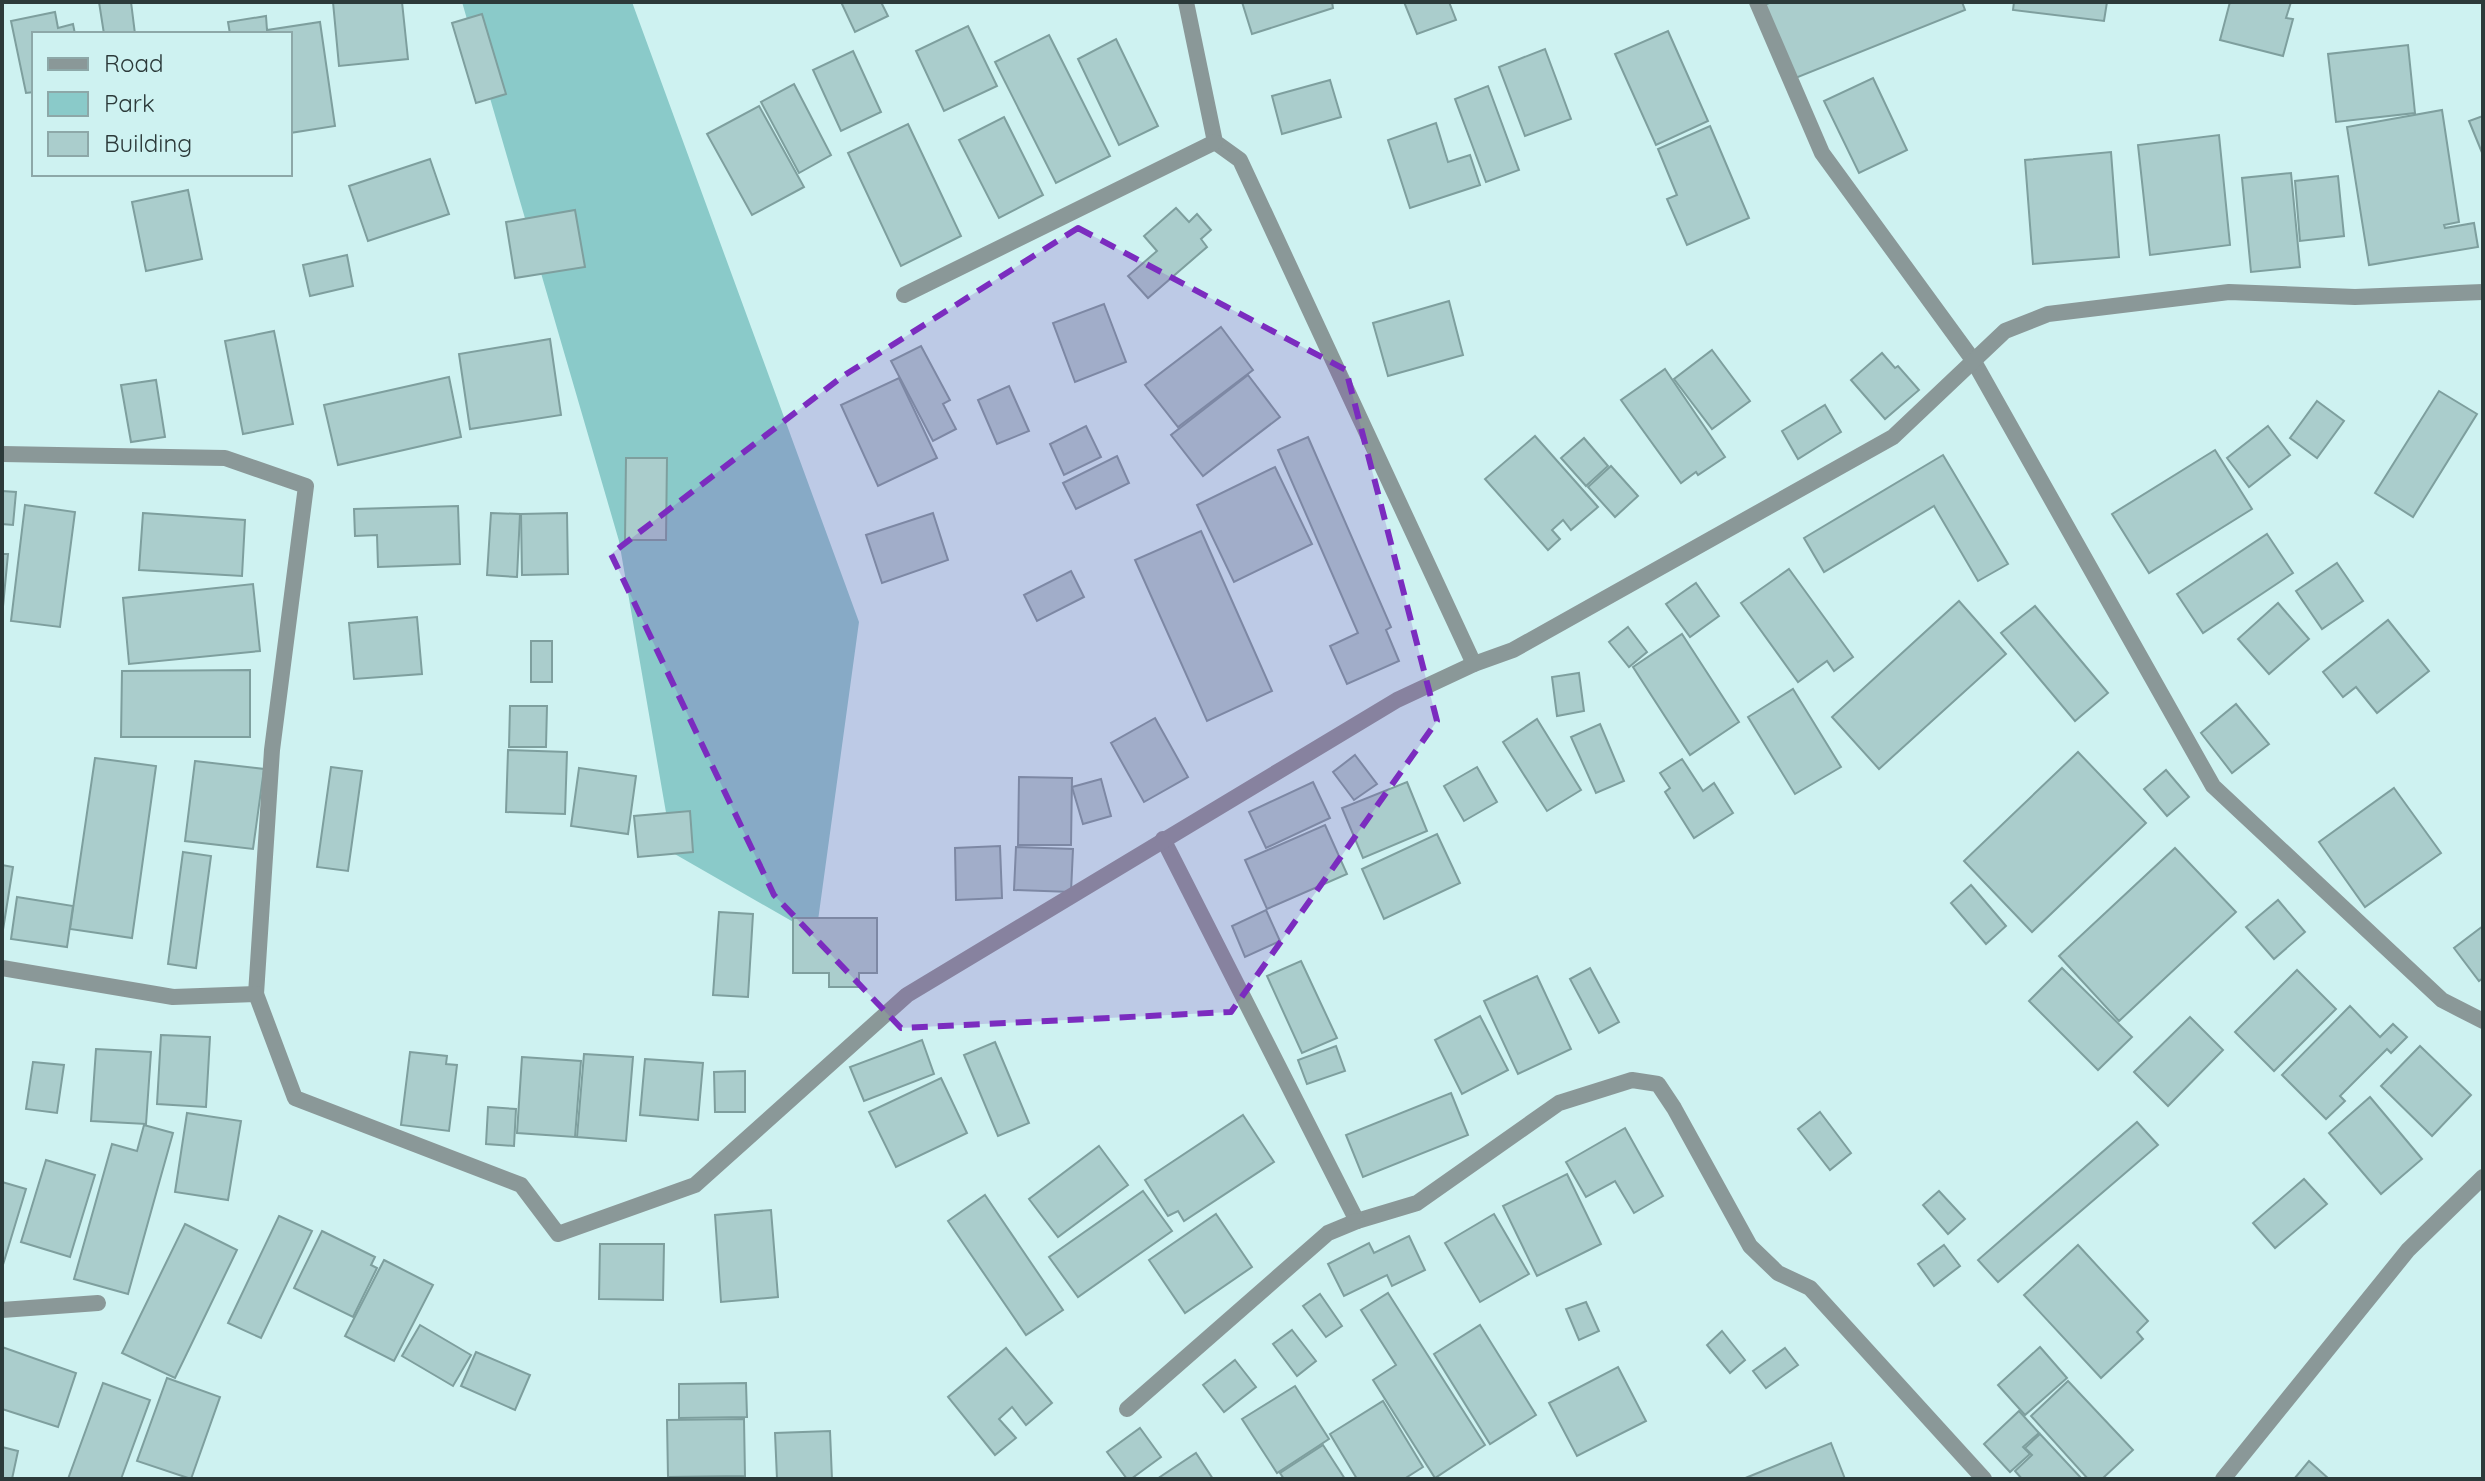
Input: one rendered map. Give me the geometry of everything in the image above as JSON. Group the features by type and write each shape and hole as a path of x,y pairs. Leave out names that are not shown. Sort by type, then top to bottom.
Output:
{"street":[{"path":"1186,2 1215,142 1240,160 1474,664"},
{"path":"1757,2 1822,153 1973,360 2213,786 2442,1000 2483,1021"},
{"path":"904,295 1215,142"},
{"path":"2,454 225,458 306,486 272,750 256,994 295,1098 521,1185 558,1234 695,1185 907,995 1397,700 1474,664 1513,650 1893,437 2005,331 2048,314 2229,292 2355,297 2483,292"},
{"path":"1163,839 1357,1221"},
{"path":"2,968 173,997 256,994"},
{"path":"1127,1409 1328,1233 1417,1203 1559,1103 1632,1080 1658,1084 1750,1246 1778,1273 1810,1288 1984,1479"},
{"path":"2223,1479 2408,1250 2483,1177"},
{"path":"2,1310 98,1303"}],"highlighted area":[{"path":"1078,228 1346,370 1437,721 1231,1012 901,1028 774,895 611,554 843,376"}],"green space":[{"path":"462,2 632,2 859,622 816,935 673,853 619,541"}],"building":[{"path":"99,2 131,2 135,32 104,32"},
{"path":"333,2 402,2 408,59 339,66"},
{"path":"841,2 881,2 888,16 855,32"},
{"path":"1242,2 1332,2 1333,8 1252,34"},
{"path":"1404,2 1449,2 1456,20 1417,34"},
{"path":"1772,2 1962,2 1965,10 1793,79 1764,5"},
{"path":"2014,2 2107,2 2104,21 2013,10"},
{"path":"2230,2 2291,2 2286,18 2293,19 2283,56 2220,40"},
{"path":"55,12 58,28 73,24 75,32 32,32 32,92 26,93 11,21"},
{"path":"482,14 506,94 476,103 452,23"},
{"path":"266,16 267,30 320,22 335,126 292,133 292,32 230,32 228,22"},
{"path":"968,26 997,86 944,111 916,51"},
{"path":"1668,31 1708,121 1656,145 1615,54"},
{"path":"1049,35 1110,156 1056,183 995,62"},
{"path":"1116,39 1158,126 1119,145 1078,59"},
{"path":"2408,45 2415,113 2336,122 2328,54"},
{"path":"1545,49 1571,119 1525,136 1499,67"},
{"path":"853,51 881,112 841,131 813,70"},
{"path":"1873,78 1907,150 1859,173 1824,101"},
{"path":"1330,80 1341,117 1282,134 1272,96"},
{"path":"794,84 831,155 799,173 761,102"},
{"path":"1488,86 1519,170 1486,182 1455,99"},
{"path":"759,106 804,187 752,215 707,134"},
{"path":"2442,110 2459,222 2444,225 2445,228 2474,223 2478,247 2369,265 2347,127"},
{"path":"2483,116 2483,155 2469,121"},
{"path":"1004,117 1043,195 999,218 959,140"},
{"path":"1436,123 1448,162 1470,155 1480,185 1410,208 1388,140"},
{"path":"908,124 961,236 901,266 848,153"},
{"path":"1710,126 1749,218 1687,245 1667,199 1677,195 1658,149"},
{"path":"2219,135 2230,245 2150,255 2138,145"},
{"path":"2111,152 2119,257 2033,264 2025,160"},
{"path":"430,159 449,214 368,241 349,186"},
{"path":"2291,173 2300,267 2251,272 2242,178"},
{"path":"2338,176 2344,236 2300,241 2295,181"},
{"path":"188,190 202,259 146,271 132,202"},
{"path":"1176,208 1189,222 1197,214 1211,230 1201,239 1207,247 1148,298 1128,276 1157,251 1144,236"},
{"path":"575,210 585,267 515,278 506,222"},
{"path":"347,255 353,286 310,296 303,265"},
{"path":"1449,301 1463,355 1388,376 1373,323"},
{"path":"1104,304 1126,362 1075,382 1053,323"},
{"path":"1221,327 1253,370 1178,427 1145,385"},
{"path":"274,331 293,424 243,434 225,341"},
{"path":"550,339 561,415 470,429 459,354"},
{"path":"921,346 950,400 943,404 956,429 933,441 891,361"},
{"path":"1712,350 1750,401 1712,429 1674,379"},
{"path":"1882,353 1919,390 1885,419 1851,380"},
{"path":"1665,369 1725,457 1681,483 1621,400"},
{"path":"1248,375 1280,417 1203,476 1171,435"},
{"path":"449,377 461,437 338,465 324,405"},
{"path":"899,378 937,458 878,486 841,405"},
{"path":"156,380 165,437 131,442 121,385"},
{"path":"1009,386 1029,431 997,444 978,400"},
{"path":"2439,391 2477,414 2413,517 2375,493"},
{"path":"2317,401 2344,421 2317,458 2290,438"},
{"path":"1825,405 1841,432 1798,459 1782,431"},
{"path":"1086,426 1101,457 1064,475 1050,444"},
{"path":"2268,426 2290,455 2249,487 2227,458"},
{"path":"1535,436 1598,507 1571,530 1563,520 1552,530 1560,539 1548,550 1485,479"},
{"path":"1308,437 1391,627 1386,630 1399,661 1347,684 1330,646 1358,633 1278,450"},
{"path":"1584,438 1608,466 1586,486 1561,458"},
{"path":"2215,450 2252,509 2149,573 2112,514"},
{"path":"1943,455 2008,564 1978,581 1934,506 1824,572 1804,538"},
{"path":"1117,456 1129,483 1076,509 1063,483"},
{"path":"626,458 667,458 666,540 625,540"},
{"path":"1611,466 1638,496 1615,517 1588,487"},
{"path":"1275,467 1312,544 1234,582 1197,505"},
{"path":"2,491 16,492 13,525 2,524"},
{"path":"25,505 75,512 60,627 11,621"},
{"path":"458,506 460,564 378,567 377,535 355,536 354,509"},
{"path":"143,513 245,520 242,576 139,570"},
{"path":"491,513 520,514 517,577 487,575"},
{"path":"567,513 568,574 522,575 521,514"},
{"path":"933,513 948,560 882,583 866,535"},
{"path":"1201,531 1272,691 1207,721 1135,560"},
{"path":"2267,534 2293,573 2203,633 2177,594"},
{"path":"2,554 8,554 2,617"},
{"path":"2337,563 2363,601 2322,629 2296,591"},
{"path":"1789,569 1853,657 1834,671 1827,661 1798,682 1741,603"},
{"path":"1071,571 1084,597 1037,621 1024,595"},
{"path":"1696,583 1719,616 1690,637 1666,604"},
{"path":"253,584 260,651 129,664 123,598"},
{"path":"1959,601 2006,654 1879,769 1832,717"},
{"path":"2278,603 2309,639 2269,674 2238,639"},
{"path":"2035,606 2108,693 2075,721 2001,633"},
{"path":"417,617 422,674 354,679 349,623"},
{"path":"2388,620 2429,671 2377,713 2356,687 2343,697 2323,672"},
{"path":"1628,627 1647,652 1629,667 1609,642"},
{"path":"1682,634 1739,722 1690,755 1633,667"},
{"path":"531,641 552,641 552,682 531,682"},
{"path":"250,670 250,737 121,737 122,671"},
{"path":"1579,673 1584,711 1557,716 1552,677"},
{"path":"1793,689 1841,767 1795,794 1748,717"},
{"path":"2236,704 2269,744 2232,773 2201,733"},
{"path":"510,706 547,706 546,747 509,747"},
{"path":"1155,718 1188,777 1144,802 1111,743"},
{"path":"1537,719 1581,790 1547,811 1503,742"},
{"path":"1600,724 1624,781 1596,793 1571,737"},
{"path":"508,750 567,752 565,814 506,812"},
{"path":"2078,752 2146,823 2032,932 1964,861"},
{"path":"1355,755 1377,784 1354,800 1333,772"},
{"path":"95,758 156,766 132,938 70,929"},
{"path":"1682,759 1703,791 1714,783 1733,813 1694,838 1665,792 1670,788 1660,773"},
{"path":"195,761 264,769 253,849 185,841"},
{"path":"331,767 362,771 348,871 317,867"},
{"path":"1477,767 1497,802 1464,821 1444,786"},
{"path":"579,768 636,776 628,834 571,826"},
{"path":"2166,770 2189,797 2167,816 2144,789"},
{"path":"1019,777 1072,778 1071,845 1018,845"},
{"path":"1101,779 1111,816 1083,824 1072,787"},
{"path":"1313,782 1330,818 1266,848 1249,812"},
{"path":"1407,782 1427,831 1363,858 1342,808"},
{"path":"2394,788 2441,853 2365,907 2319,842"},
{"path":"690,811 693,852 638,857 634,816"},
{"path":"1325,825 1347,874 1267,909 1245,860"},
{"path":"1437,834 1460,883 1384,919 1362,869"},
{"path":"1000,846 1002,898 956,900 955,848"},
{"path":"1016,847 1073,849 1071,892 1014,890"},
{"path":"2175,848 2236,912 2119,1021 2059,956"},
{"path":"183,852 211,856 196,968 168,964"},
{"path":"2,865 13,867 2,936"},
{"path":"1971,885 2006,926 1986,944 1951,903"},
{"path":"17,897 73,906 67,947 11,939"},
{"path":"2278,900 2305,932 2274,959 2246,927"},
{"path":"1266,910 1280,941 1245,957 1232,926"},
{"path":"719,912 753,914 748,997 713,995"},
{"path":"793,918 877,918 877,973 859,973 859,987 829,987 829,973 793,973"},
{"path":"2483,926 2483,978 2479,981 2454,948"},
{"path":"1301,961 1337,1038 1302,1053 1267,976"},
{"path":"1590,968 1619,1022 1599,1033 1570,979"},
{"path":"2062,968 2132,1037 2098,1070 2029,1001"},
{"path":"2297,970 2336,1009 2274,1071 2235,1032"},
{"path":"1537,976 1571,1049 1518,1074 1484,1001"},
{"path":"2350,1006 2380,1037 2393,1024 2407,1037 2391,1053 2387,1049 2340,1096 2345,1101 2326,1119 2282,1075"},
{"path":"1480,1016 1508,1070 1462,1094 1435,1040"},
{"path":"2190,1017 2223,1050 2168,1106 2134,1072"},
{"path":"161,1035 210,1037 206,1107 157,1104"},
{"path":"922,1040 934,1074 864,1101 850,1067"},
{"path":"995,1042 1029,1123 998,1136 964,1055"},
{"path":"1336,1046 1345,1071 1307,1084 1298,1060"},
{"path":"2420,1046 2471,1095 2432,1136 2381,1086"},
{"path":"96,1049 151,1052 146,1124 91,1121"},
{"path":"410,1052 447,1056 446,1064 457,1065 449,1131 401,1125"},
{"path":"584,1054 633,1057 626,1141 577,1137"},
{"path":"522,1057 581,1061 575,1137 517,1133"},
{"path":"645,1059 703,1063 698,1120 640,1115"},
{"path":"33,1062 64,1065 57,1113 26,1109"},
{"path":"745,1071 745,1112 715,1112 714,1072"},
{"path":"941,1078 967,1133 896,1167 869,1112"},
{"path":"1451,1093 1468,1135 1363,1177 1346,1135"},
{"path":"2370,1097 2422,1159 2381,1194 2329,1133"},
{"path":"488,1107 516,1109 514,1146 486,1144"},
{"path":"1820,1112 1851,1153 1830,1170 1798,1129"},
{"path":"187,1113 241,1121 228,1200 175,1192"},
{"path":"1243,1115 1274,1162 1184,1221 1178,1211 1168,1216 1145,1180"},
{"path":"2137,1122 2158,1145 1998,1282 1978,1260"},
{"path":"144,1125 173,1133 128,1294 74,1279 112,1144 137,1151"},
{"path":"1625,1128 1663,1196 1634,1213 1615,1181 1586,1197 1566,1162"},
{"path":"1099,1146 1128,1185 1058,1237 1029,1199"},
{"path":"46,1160 95,1175 70,1257 21,1242"},
{"path":"1567,1174 1601,1244 1537,1276 1503,1206"},
{"path":"2304,1179 2327,1204 2275,1248 2253,1223"},
{"path":"2,1182 26,1189 2,1268"},
{"path":"1143,1191 1172,1231 1078,1297 1049,1257"},
{"path":"1939,1191 1965,1219 1948,1234 1923,1205"},
{"path":"985,1195 1063,1310 1026,1335 948,1221"},
{"path":"771,1210 778,1297 721,1302 715,1215"},
{"path":"1216,1214 1252,1267 1185,1313 1149,1260"},
{"path":"1494,1214 1529,1274 1480,1302 1445,1243"},
{"path":"279,1216 312,1231 261,1338 228,1323"},
{"path":"185,1224 237,1250 175,1378 122,1353"},
{"path":"322,1231 375,1257 371,1265 377,1268 353,1317 294,1288"},
{"path":"1409,1236 1425,1270 1392,1286 1387,1275 1344,1296 1328,1264 1369,1243 1374,1253"},
{"path":"600,1244 664,1244 663,1300 599,1299"},
{"path":"1944,1245 1960,1266 1934,1286 1918,1264"},
{"path":"2078,1245 2148,1321 2137,1332 2143,1339 2101,1378 2024,1295"},
{"path":"384,1260 433,1285 394,1361 345,1336"},
{"path":"1388,1293 1485,1445 1435,1478 1373,1380 1396,1365 1361,1310"},
{"path":"1320,1294 1342,1326 1326,1337 1303,1306"},
{"path":"1586,1302 1599,1331 1579,1340 1566,1309"},
{"path":"420,1325 471,1355 453,1386 402,1356"},
{"path":"1480,1325 1536,1415 1490,1444 1434,1354"},
{"path":"1292,1330 1316,1361 1297,1376 1273,1344"},
{"path":"1722,1331 1745,1360 1730,1373 1707,1345"},
{"path":"2,1347 76,1373 58,1427 2,1409"},
{"path":"2040,1347 2067,1378 2025,1415 1998,1385"},
{"path":"1006,1348 1052,1403 1026,1425 1012,1407 999,1419 1016,1438 995,1455 948,1397"},
{"path":"1785,1348 1798,1365 1766,1388 1753,1371"},
{"path":"476,1352 530,1375 515,1410 461,1386"},
{"path":"1235,1360 1256,1387 1224,1412 1203,1385"},
{"path":"1618,1367 1646,1421 1577,1456 1549,1403"},
{"path":"167,1378 220,1397 191,1479 137,1461"},
{"path":"2068,1381 2133,1450 2102,1479 2088,1479 2031,1416"},
{"path":"103,1383 150,1400 121,1479 68,1479"},
{"path":"746,1383 747,1417 679,1418 679,1384"},
{"path":"1295,1386 1329,1439 1277,1473 1242,1419"},
{"path":"1383,1401 1423,1467 1404,1479 1357,1479 1330,1434"},
{"path":"2019,1411 2039,1433 2023,1447 2030,1454 2010,1472 1984,1444"},
{"path":"744,1419 745,1476 668,1477 667,1420"},
{"path":"1140,1428 1161,1457 1127,1479 1107,1452"},
{"path":"830,1431 832,1479 777,1479 775,1433"},
{"path":"2040,1434 2082,1479 2022,1479 2015,1471 2032,1455 2025,1448"},
{"path":"1831,1443 1845,1479 1743,1479"},
{"path":"1323,1445 1345,1479 1284,1479 1280,1473"},
{"path":"2,1447 18,1451 12,1479 2,1479"},
{"path":"1196,1453 1213,1479 1157,1479"},
{"path":"2309,1461 2329,1479 2294,1479"}]}
